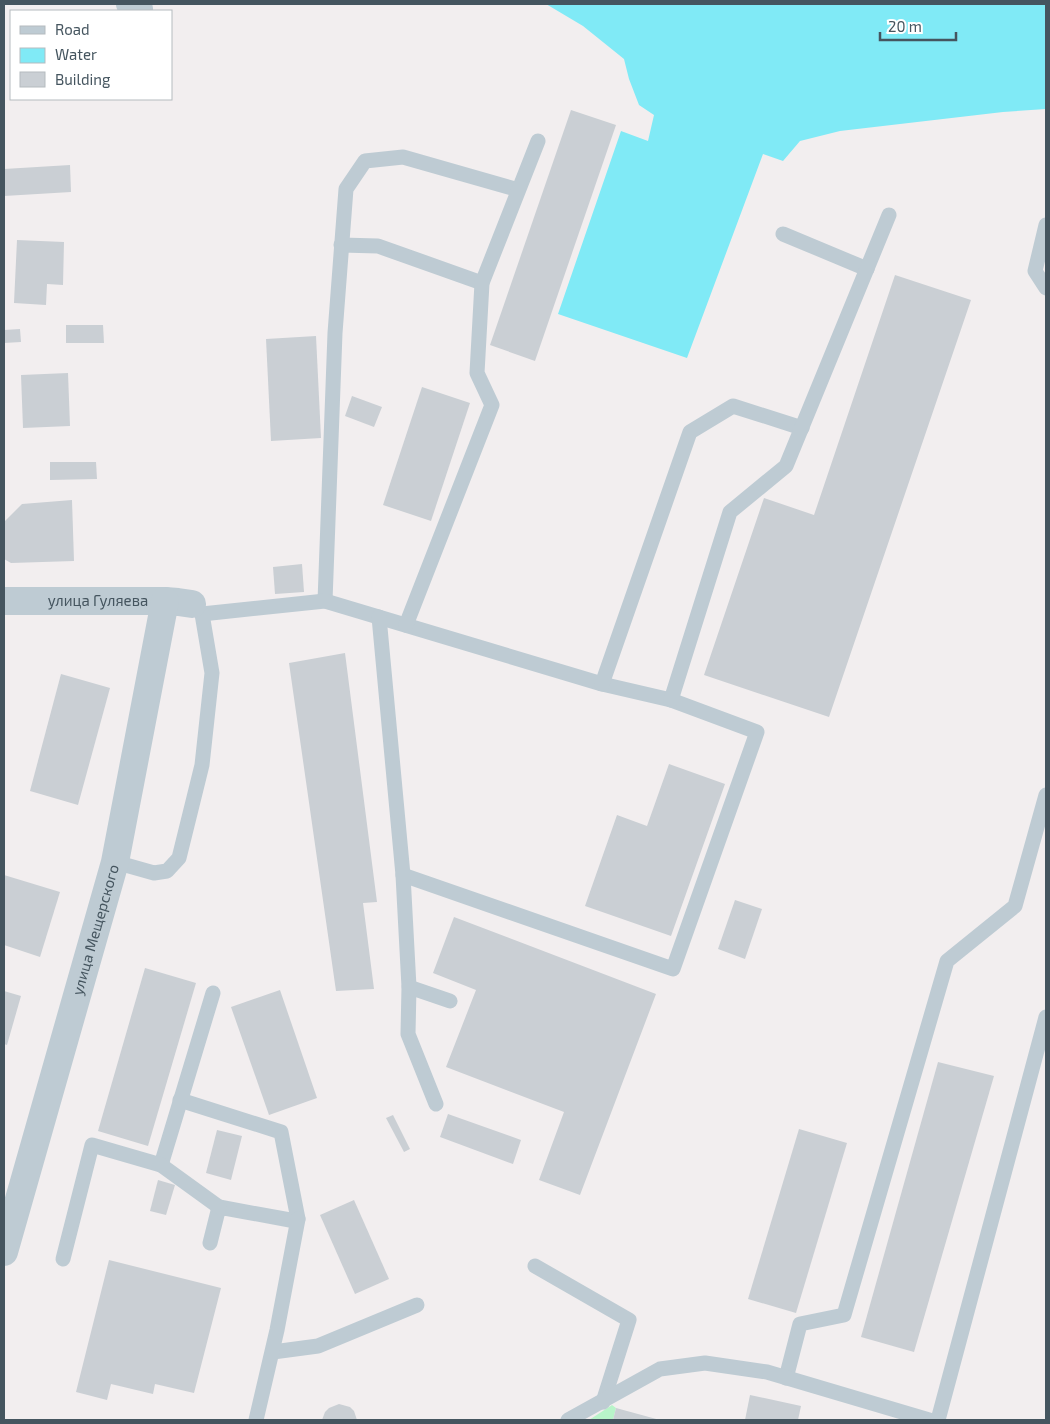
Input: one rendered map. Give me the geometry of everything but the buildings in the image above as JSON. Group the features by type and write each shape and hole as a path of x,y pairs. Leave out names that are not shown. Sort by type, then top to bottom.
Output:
{"street":[{"name":"улица Гуляева","path":"4,601 165,601 178,602 197,609"},
{"name":"улица Мещерского","path":"4,1252 115,862 165,601"}],"lane":[{"path":"406,625 492,405 477,373 482,283 538,141"},
{"path":"325,600 335,333 346,189 364,161 403,157 515,189"},
{"path":"671,700 730,512 786,466 890,214"},
{"path":"1046,225 1035,271 1046,288"},
{"path":"783,234 867,269"},
{"path":"341,245 378,246 482,283"},
{"path":"602,684 690,432 733,406 802,428"},
{"path":"115,862 154,873 167,871 179,858 202,765 212,673 197,609 325,600 602,684 671,700 757,732 673,969 403,875"},
{"path":"379,617 403,875 409,987 408,1034 436,1104"},
{"path":"786,1378 800,1324 844,1315 947,961 1015,906 1046,795"},
{"path":"409,987 450,1001"},
{"path":"161,1165 213,993"},
{"path":"938,1420 1046,1017"},
{"path":"180,1100 281,1132 298,1219 273,1352 256,1420"},
{"path":"63,1259 92,1145 161,1165 219,1207 290,1220 298,1219"},
{"path":"210,1243 219,1207"},
{"path":"535,1266 629,1320 603,1402"},
{"path":"273,1352 318,1346 418,1304"},
{"path":"568,1420 660,1369 705,1363 767,1372 929,1420"}],"green space":[{"path":"612,1405 616,1408 613,1420 589,1420"}],"water":[{"path":"546,4 1046,4 1046,109 1003,112 840,131 800,141 783,161 763,154 687,358 558,314 621,131 648,141 654,115 639,105 624,59 583,26"}]}
